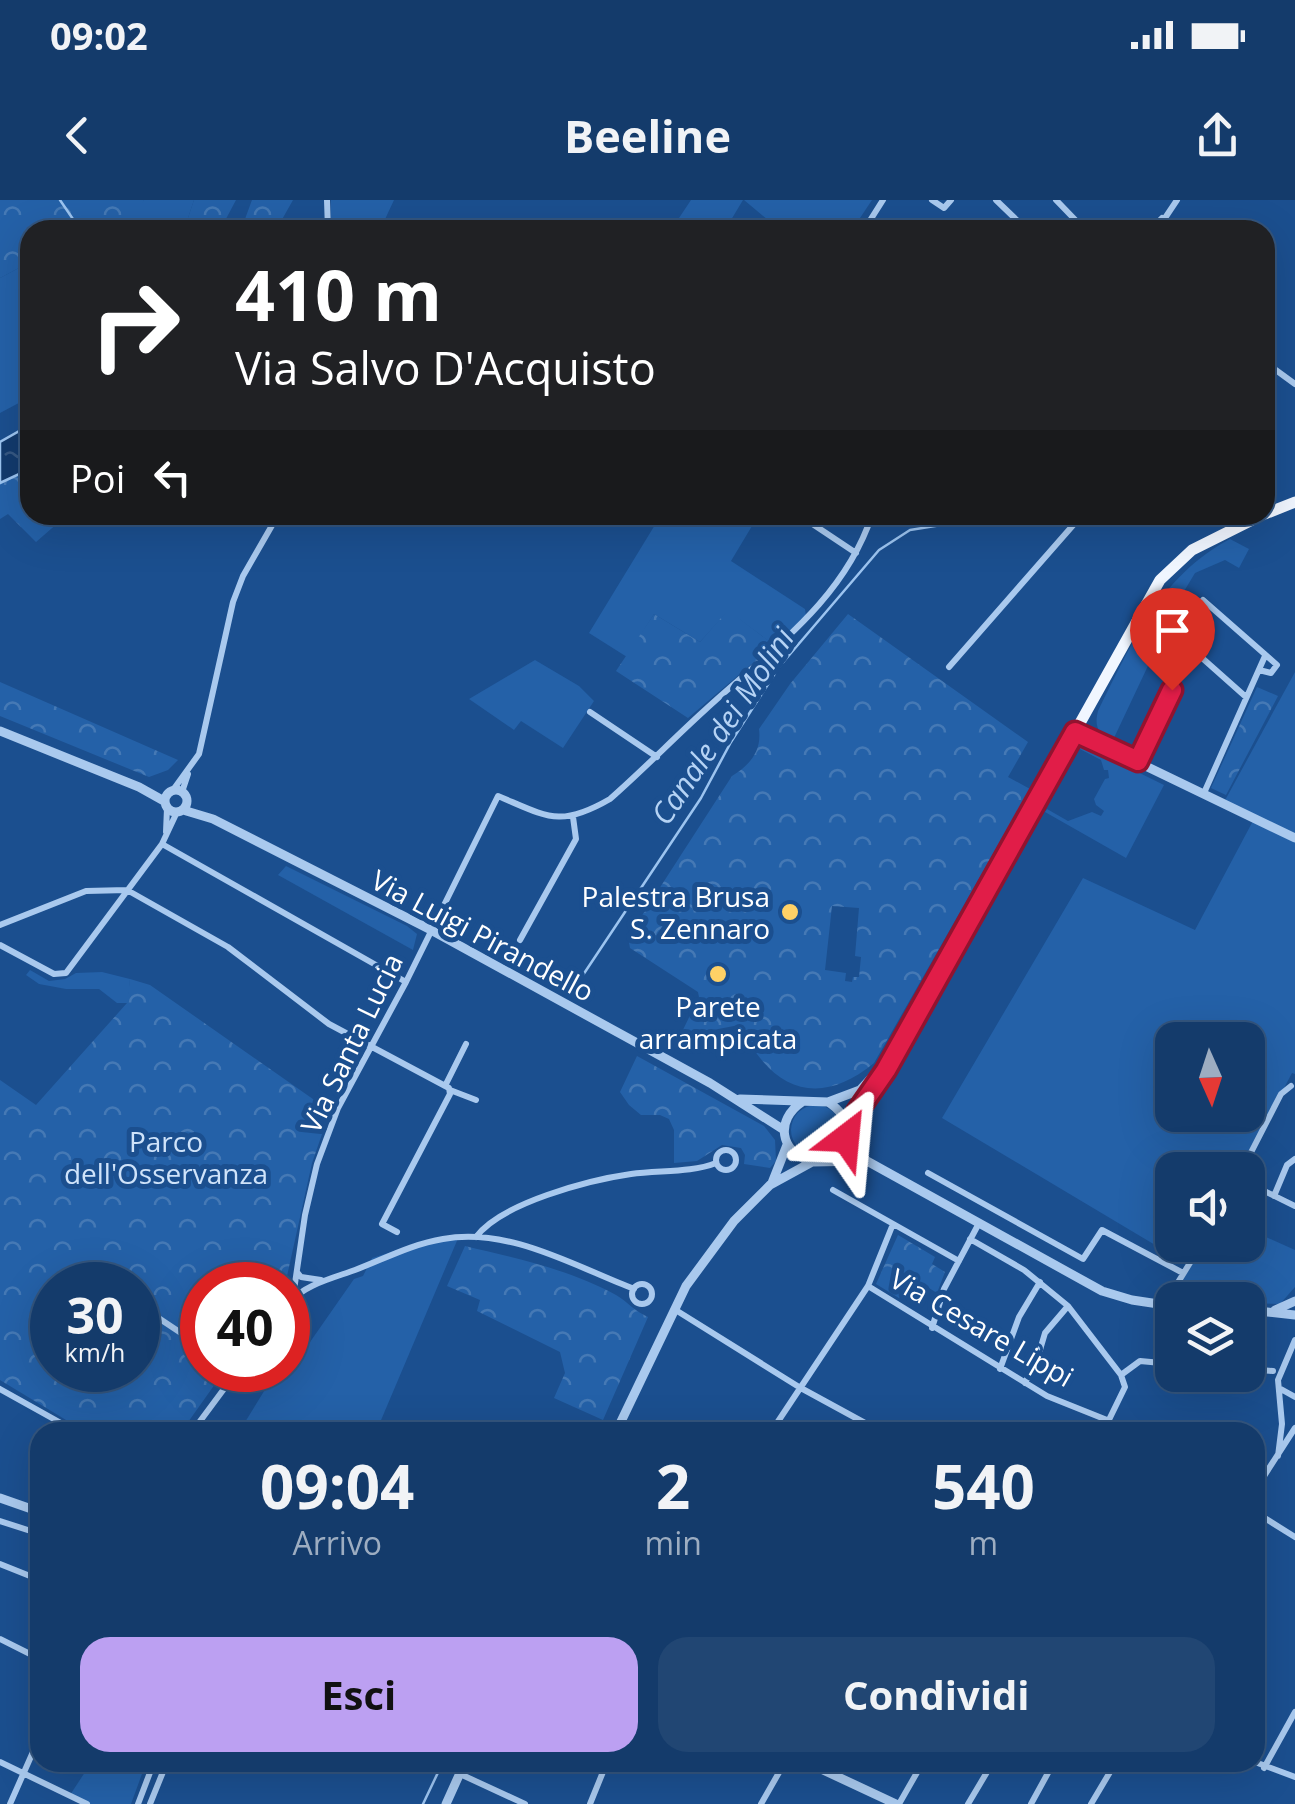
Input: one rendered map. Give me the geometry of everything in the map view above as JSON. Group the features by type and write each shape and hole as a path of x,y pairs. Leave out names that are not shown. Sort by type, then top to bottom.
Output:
{"main road":[{"path":"1075,732 1160,580 1192,550 1230,525"}],"street":[{"path":"932,200 944,208 950,200"},
{"path":"996,200 1017,220"},
{"path":"1056,200 1075,220"},
{"path":"1162,220 1177,200"},
{"path":"0,944 54,974 66,973 164,841 175,800 199,754 234,602 243,576 272,525"},
{"path":"813,525 856,553"},
{"path":"520,940 576,839 573,817 610,799 804,622 828,597 856,553 868,525"},
{"path":"949,667 1073,525"},
{"path":"1203,600 1276,662 1271,674 1259,670"},
{"path":"1204,794 1265,656"},
{"path":"1138,761 1188,657 1201,657 1246,697"},
{"path":"590,712 656,757"},
{"name":"Via Luigi Pirandello","path":"0,731 175,800 431,930 784,1130"},
{"path":"827,1160 839,1151 1075,732 1295,838"},
{"name":"Via Santa Lucia","path":"297,1262 318,1164 338,1108 406,982 498,796 550,817 573,817"},
{"path":"164,841 406,982"},
{"path":"0,925 86,891 126,890 228,947 329,1024 476,1100"},
{"path":"396,1232 382,1224 466,1044"},
{"path":"812,1162 787,1145 784,1130 791,1110 809,1100 828,1102 860,1090 897,1049"},
{"path":"1251,1152 1281,1094 1291,1086"},
{"path":"860,1090 872,1094"},
{"name":"Via Luigi Pirandello","path":"730,1096 758,1101 809,1100"},
{"path":"828,1102 840,1110 846,1134 866,1162 1102,1290 1155,1303"},
{"path":"770,1185 787,1145"},
{"path":"1274,1196 1287,1165 1295,1159"},
{"path":"476,1237 486,1223 587,1183 716,1162"},
{"path":"622,1422 673,1309 717,1241 770,1185 812,1162 866,1162"},
{"path":"928,1174 1082,1259 1102,1230 1183,1273"},
{"path":"833,1190 959,1261"},
{"path":"1265,1192 1295,1206"},
{"path":"486,1238 492,1222"},
{"name":"Via Cesare Lippi","path":"893,1224 868,1286 1047,1396 1114,1422"},
{"path":"932,1328 944,1289 978,1225"},
{"path":"310,1289 422,1244 476,1237 564,1259 634,1289"},
{"path":"970,1239 1040,1282 1068,1306 1121,1374 1124,1387 1110,1420"},
{"path":"1179,1282 1190,1262"},
{"path":"310,1279 328,1280"},
{"path":"1000,1368 1019,1317 1040,1282"},
{"path":"776,1422 868,1286"},
{"path":"1268,1312 1295,1301"},
{"path":"1025,1382 1046,1334 1068,1306"},
{"path":"673,1309 863,1422"},
{"path":"1265,1312 1295,1315"},
{"path":"1278,1456 1282,1424 1278,1387 1295,1340"},
{"path":"1121,1374 1140,1362 1155,1363"},
{"path":"1265,1371 1273,1372"},
{"path":"1278,1387 1295,1397"},
{"path":"0,1389 59,1422"},
{"path":"199,1422 221,1392"},
{"path":"1265,1475 1295,1428"},
{"path":"0,1498 30,1508"},
{"path":"1265,1518 1295,1537"},
{"path":"0,1521 30,1531"},
{"path":"0,1564 30,1576"},
{"path":"0,1638 30,1653"},
{"path":"1265,1766 1295,1712"},
{"path":"10,1804 30,1757"},
{"path":"0,1762 87,1804"},
{"path":"1265,1768 1295,1777"},
{"path":"138,1804 150,1772"},
{"path":"150,1804 164,1772"},
{"path":"590,1804 603,1772"},
{"path":"761,1804 779,1772"},
{"path":"827,1772 897,1804 917,1772"},
{"path":"968,1804 986,1772"},
{"path":"1031,1804 1049,1772"},
{"path":"1091,1804 1110,1772"},
{"path":"446,1804 460,1774 525,1804"}],"green space":[{"path":"0,200 144,200 128,220 20,220 20,267 0,278"},
{"path":"144,200 194,200 187,220 128,220"},
{"path":"194,200 236,200 225,220 187,220"},
{"path":"252,200 293,200 282,220 245,220"},
{"path":"331,200 394,200 385,220 331,220"},
{"path":"691,200 743,200 731,220 678,220"},
{"path":"744,200 872,200 859,220 768,220"},
{"path":"20,267 20,402 0,413 0,278"},
{"path":"20,474 20,525 56,525 36,542 8,514 0,519 0,483"},
{"path":"655,525 750,525 731,561 805,609 806,616 774,645 728,611 700,642 654,614 627,657 589,633"},
{"path":"1230,539 1249,549 1239,568 1225,560 1195,573 1113,740 1104,735 1097,725 1098,711 1150,613 1185,572"},
{"path":"728,610 774,645 688,718 616,671 654,614 700,642"},
{"path":"848,614 1028,742 1008,777 1030,789 874,1063 837,1085 820,1088 803,1087 772,1071 746,1037 741,1037 739,1025 713,1030 714,1042 696,1045 683,1040 680,1036 698,992 630,948 628,937 732,776 753,757 759,744 759,729 790,684","holes":["832,906 859,908 855,956 861,957 859,977 853,977 852,982 845,981 846,973 825,970"]},
{"path":"535,660 579,686 594,701 563,748 521,721 514,730 469,699"},
{"path":"1295,672 1295,1074 1292,1073 1265,1124 1265,1022 1155,1022 1155,1132 1261,1132 1250,1152 1155,1152 1155,1245 942,1118 1083,878 1195,930 1254,819 1223,804"},
{"path":"0,682 178,760 168,770 149,777 0,716"},
{"path":"1257,687 1278,696 1226,795 1211,788"},
{"path":"1085,746 1164,785 1126,858 1045,812 1047,809 1068,821 1092,812 1101,816 1104,811 1094,799 1109,778 1108,770 1104,770 1101,760 1078,748"},
{"path":"286,866 407,926 417,934 413,950 278,875"},
{"path":"30,970 49,981 76,973 102,972 130,979 128,1003 117,1003 99,989 39,984 26,975"},
{"name":"Parco dell'Osservanza","path":"130,979 150,985 330,1111 312,1163 290,1262 180,1262 180,1392 209,1392 188,1422 69,1422 0,1380 0,1080 36,1105 127,1003"},
{"path":"637,1056 764,1126 775,1140 776,1161 770,1168 744,1164 741,1148 722,1145 697,1161 674,1163 674,1130 669,1119 641,1115 620,1092"},
{"path":"816,1105 834,1112 841,1130 834,1148 816,1155 798,1148 791,1130 798,1112"},
{"path":"898,1235 935,1257 932,1264 945,1272 937,1293 913,1278 899,1298 876,1284"},
{"path":"443,1236 459,1236 380,1422 245,1422 264,1392 310,1392 310,1342 354,1279 363,1276 372,1258"},
{"path":"1265,1237 1295,1250 1295,1287 1280,1304 1265,1304 1265,1282 1177,1282 1187,1264 1184,1262 1265,1262"},
{"path":"465,1246 580,1278 616,1295 648,1317 603,1420 554,1398 565,1373 560,1352 477,1311 480,1300 447,1286"},
{"path":"85,1772 143,1772 131,1804 90,1804 70,1795"}],"water":[{"path":"20,431 20,474 0,483 0,442"}],"waterway":[{"path":"60,200 74,220"},
{"name":"Canale dei Molini","path":"571,993 701,798 779,667 879,550 910,530 941,525"},
{"path":"423,1804 438,1772"}],"place":[{"name":"Palestra Brusa S. Zennaro","path":"790,912"},
{"name":"Parete arrampicata","path":"718,974"}],"route":[{"path":"846,1138 857,1112 886,1070 1075,732 1138,761 1172,690"}]}
